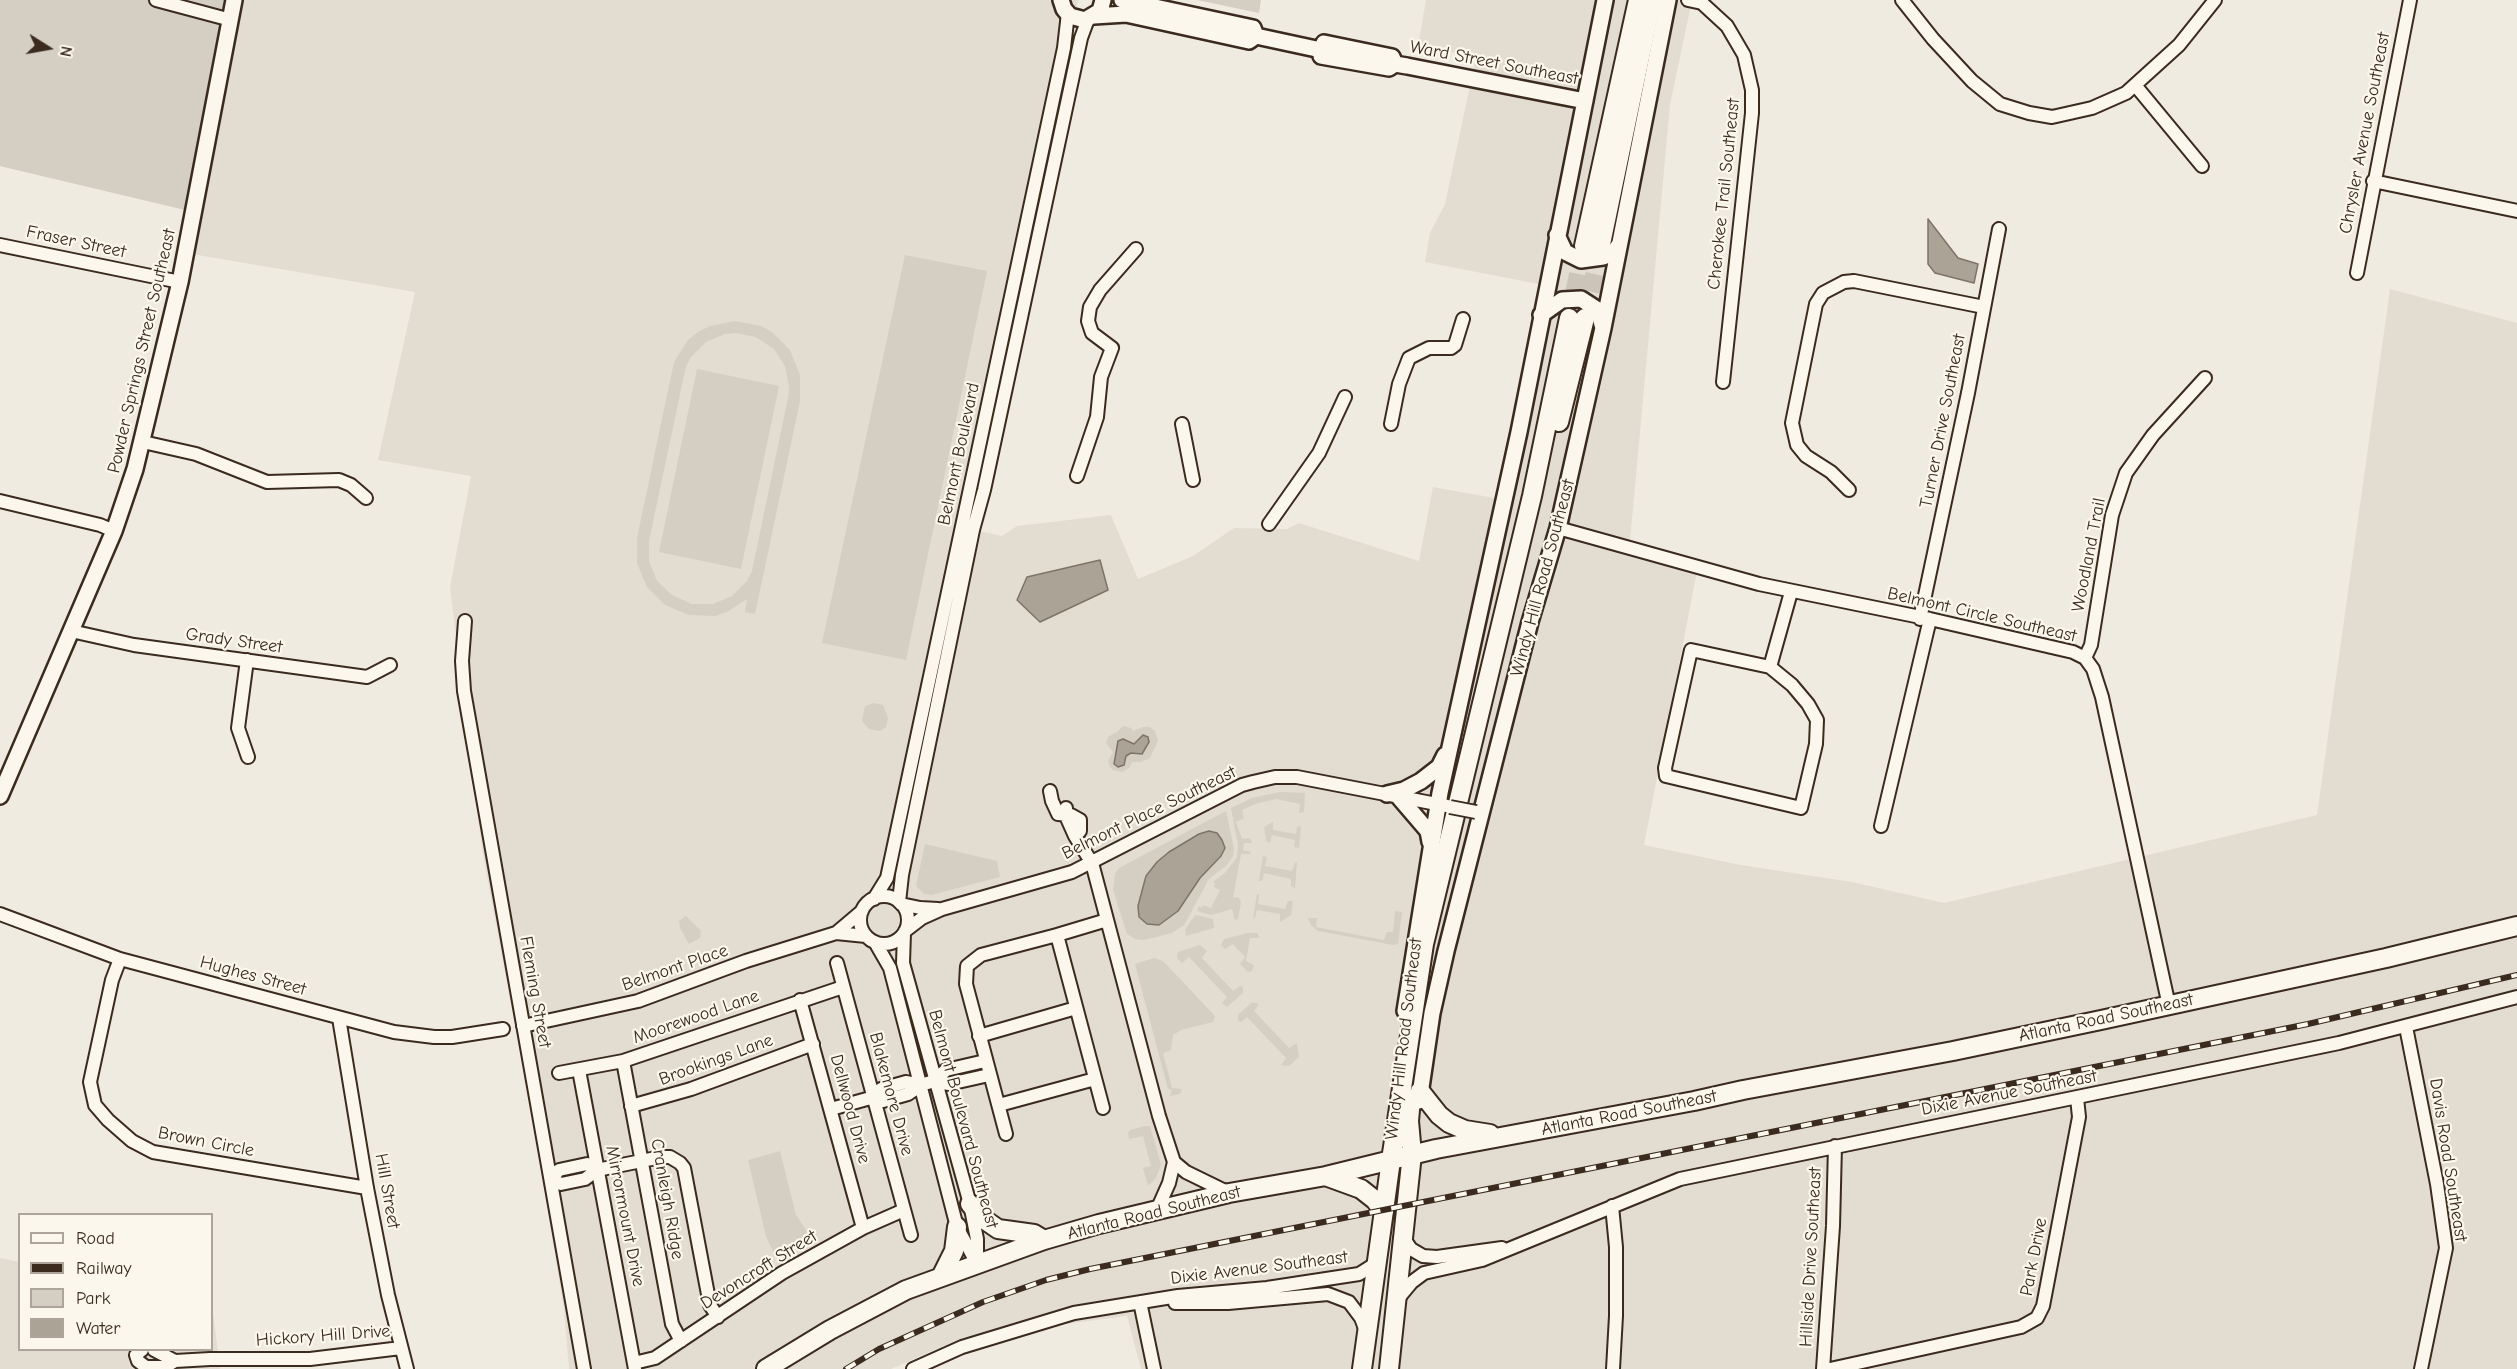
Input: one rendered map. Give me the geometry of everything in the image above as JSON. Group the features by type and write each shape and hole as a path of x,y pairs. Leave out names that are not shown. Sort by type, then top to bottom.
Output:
{"main road":[{"path":"1638,0 1592,247 1652,0"},
{"name":"Windy Hill Road Southeast","path":"1362,1369 1390,1160 1424,944 1577,318 1434,942 1414,1069 1409,1121 1412,1154 1389,1369"},
{"name":"Atlanta Road Southeast","path":"766,1369 858,1314 906,1290 1044,1240 1157,1210 1229,1193 1326,1176 1412,1154 1501,1136 1694,1101 2169,1006 2517,926"},
{"path":"1420,1091 1439,1115 1449,1123 1465,1130 1501,1136"},
{"path":"1326,1176 1361,1189 1375,1200 1384,1212"},
{"path":"970,1204 982,1218 998,1229 1034,1234 1044,1240"},
{"path":"941,1277 954,1251 957,1227"}],"street":[{"path":"156,0 231,20"},
{"name":"Powder Springs Street Southeast","path":"0,796 114,531 143,442 180,282 234,0"},
{"name":"Ward Street Southeast","path":"1049,0 1064,7 1078,20 1126,15 1250,41 1256,36"},
{"path":"1091,18 1100,11 1103,0"},
{"name":"Ward Street Southeast","path":"1122,0 1253,28 1256,36"},
{"name":"Windy Hill Road Southeast","path":"1390,1160 1392,1120 1404,1018 1431,846 1444,806 1450,747 1518,432 1605,0"},
{"name":"Windy Hill Road Southeast","path":"1412,1154 1432,1013 1478,812 1558,528 1603,328 1668,0"},
{"name":"Cherokee Trail Southeast","path":"1688,0 1702,3 1727,26 1744,55 1752,90 1752,114 1723,381"},
{"path":"1902,0 1956,64 2000,104 2052,117 2092,108 2114,99 2135,85 2179,45 2215,0"},
{"name":"Chrysler Avenue Southeast","path":"2357,273 2373,181 2410,0"},
{"name":"Belmont Boulevard","path":"874,899 887,878 1064,48 1064,7"},
{"name":"Belmont Boulevard","path":"900,903 900,883 973,530 1081,38 1091,18"},
{"name":"Ward Street Southeast","path":"1256,36 1321,50 1324,43 1392,57 1395,64 1585,101"},
{"path":"2135,85 2202,166"},
{"path":"2373,181 2517,211"},
{"name":"Turner Drive Southeast","path":"1881,826 1925,619 1999,229"},
{"path":"1557,235 1564,252 1581,260 1603,257 1613,253 1619,245"},
{"name":"Fraser Street","path":"0,245 180,282"},
{"path":"1077,476 1097,417 1101,377 1112,348 1092,333 1088,321 1090,308 1100,290 1136,249"},
{"path":"1849,490 1831,472 1806,456 1797,445 1791,423 1816,304 1822,293 1844,282 1854,281 1984,307"},
{"path":"1541,315 1562,300 1581,299 1598,310 1603,328"},
{"path":"1391,424 1399,384 1409,358 1429,348 1450,348 1455,345 1463,319"},
{"name":"Woodland Trail","path":"2085,658 2091,645 2112,516 2126,473 2153,435 2205,378"},
{"path":"1269,524 1319,453 1345,397"},
{"path":"1182,424 1193,480"},
{"path":"143,442 196,454 267,483 339,480 351,485 366,498"},
{"path":"0,501 100,525 114,531"},
{"name":"Belmont Circle Southeast","path":"1558,528 1791,592 2073,652 2085,658 2093,669 2103,697 2169,1006"},
{"path":"1770,668 1791,592"},
{"name":"Fleming Street","path":"465,621 462,651 464,691 584,1369"},
{"name":"Grady Street","path":"71,631 134,645 367,677 390,665"},
{"path":"1691,650 1770,668 1792,685 1817,720 1816,744 1801,808 1666,776 1665,768 1691,650"},
{"path":"247,660 238,728 248,757"},
{"path":"1431,846 1428,831 1393,795 1421,781 1439,767 1450,747"},
{"name":"Belmont Place Southeast","path":"905,932 922,918 942,909 1066,875 1242,786 1275,777 1297,777 1478,812"},
{"path":"1050,790 1058,814 1066,812 1080,820 1080,831 1075,836 1092,863 1159,1116 1174,1162 1169,1183 1157,1210"},
{"path":"887,897 900,903 908,917 905,932 900,938 888,944 870,939 860,924 862,911 874,899 887,897"},
{"name":"Belmont Place Southeast","path":"900,903 925,909 942,909"},
{"name":"Belmont Place","path":"523,1026 638,1001 768,954 836,933 862,911"},
{"name":"Hughes Street","path":"0,914 120,959 394,1032 434,1037 468,1035 503,1029"},
{"path":"1006,1134 966,984 967,966 981,955 1057,936 1107,920"},
{"name":"Belmont Boulevard Southeast","path":"905,932 903,963 934,1082 970,1204 977,1239 977,1264"},
{"name":"Belmont Place","path":"836,933 870,939"},
{"path":"1057,936 1103,1108"},
{"name":"Belmont Boulevard Southeast","path":"870,939 890,968 957,1227 977,1264"},
{"name":"Brown Circle","path":"120,959 112,980 90,1082 95,1105 108,1120 132,1141 153,1152 367,1188"},
{"name":"Blakemore Drive","path":"837,963 911,1235"},
{"name":"Moorewood Lane","path":"559,1073 623,1061 843,987"},
{"name":"Dixie Avenue Southeast","path":"1396,1301 1412,1282 1424,1273 1482,1260 1680,1179 2077,1098 2406,1027 2517,997"},
{"name":"Dellwood Drive","path":"800,1000 863,1228"},
{"path":"979,1036 1076,1008"},
{"name":"Hill Street","path":"339,1018 367,1188 388,1295 407,1369"},
{"name":"Davis Road Southeast","path":"2406,1027 2437,1184 2446,1248 2421,1369"},
{"name":"Brookings Lane","path":"631,1106 676,1094 813,1044"},
{"name":"Cranleigh Ridge","path":"623,1061 672,1324 681,1341"},
{"path":"934,1082 946,1071 985,1061"},
{"name":"Mirrormount Drive","path":"579,1070 635,1366"},
{"path":"831,1109 874,1097 881,1089 906,1082 921,1085 934,1082 949,1084 989,1075"},
{"path":"999,1105 1095,1079"},
{"name":"Park Drive","path":"1830,1369 2021,1327 2037,1318 2043,1306 2079,1117 2077,1098"},
{"name":"Hillside Drive Southeast","path":"1823,1369 1833,1226 1835,1146"},
{"path":"551,1179 559,1170 587,1164 597,1170 670,1157 684,1168 710,1305 718,1317"},
{"path":"1174,1162 1186,1172 1229,1193"},
{"path":"1612,1206 1617,1247 1613,1369"},
{"name":"Devoncroft Street","path":"635,1366 655,1358 782,1273 863,1228 904,1210"},
{"name":"Dixie Avenue Southeast","path":"1403,1238 1417,1254 1430,1257 1515,1247"},
{"name":"Dixie Avenue Southeast","path":"912,1369 962,1347 1037,1322 1092,1309 1178,1296 1267,1288 1359,1274 1378,1262"},
{"name":"Dixie Avenue Southeast","path":"1140,1302 1228,1303 1328,1294 1349,1302 1361,1318 1368,1336"},
{"path":"1140,1302 1154,1369"},
{"name":"Hickory Hill Drive","path":"141,1351 136,1355 138,1361 146,1367 160,1368 175,1361 310,1359 401,1348"},
{"path":"156,1351 175,1361"}],"shaded area":[{"path":"0,0 1078,0 966,528 1002,536 1017,526 1111,515 1138,579 1193,556 1234,528 1287,529 1299,523 1419,561 1433,487 1511,501 1554,287 1425,262 1430,233 1445,204 1476,57 1418,46 1426,0 1692,0 1670,105 1630,541 1699,561 1644,845 1741,865 1852,882 1944,903 2317,815 2390,289 2517,323 2517,1369 1141,1369 1127,1316 964,1337 891,1369 569,1369 564,1309 534,1127 482,849 450,587 471,476 378,460 415,292 186,253 193,212 0,166"},
{"path":"0,1258 18,1262 18,1351 213,1351 213,1311 220,1369 0,1369"}],"green space":[{"path":"0,0 232,0 194,212 0,166"},
{"path":"1197,0 1261,0 1259,13"},
{"path":"905,255 987,271 906,660 822,643"},
{"path":"735,321 761,326 772,332 790,350 800,375 800,401 755,614 745,612 747,599 727,612 715,616 689,615 665,605 647,587 637,563 637,538 674,362 688,340 710,326","holes":["736,333 756,337 774,349 785,366 789,387 752,571 747,581 732,596 713,604 692,604 672,595 657,581 649,561 649,541 686,366 691,357 706,342 725,334"]},
{"path":"697,369 779,386 741,569 659,552"},
{"path":"874,703 883,705 888,718 886,727 880,731 869,729 862,721 865,706"},
{"path":"1123,726 1133,731 1150,727 1155,731 1158,741 1150,758 1141,762 1132,762 1129,768 1122,772 1110,767 1108,761 1113,752 1106,743 1108,737"},
{"path":"1280,792 1305,793 1304,812 1299,813 1300,804 1276,799 1242,810 1244,818 1236,822 1242,839 1250,838 1252,843 1244,843 1243,850 1251,852 1241,854 1233,897 1239,898 1241,902 1238,919 1235,920 1232,909 1211,915 1197,911 1199,906 1202,908 1203,905 1211,908 1220,890 1214,887 1213,882 1226,872 1237,857 1238,845 1231,808 1252,798"},
{"path":"1226,811 1234,849 1233,856 1227,865 1209,879 1184,925 1172,933 1144,940 1135,939 1127,934 1113,890 1115,874 1119,868"},
{"path":"1273,822 1273,830 1296,834 1297,827 1301,826 1299,848 1294,847 1295,840 1272,835 1270,843 1266,841 1264,827"},
{"path":"925,844 997,861 1000,877 931,895 924,894 916,886"},
{"path":"1263,856 1267,857 1265,866 1292,871 1297,862 1295,888 1291,886 1291,879 1264,873 1262,881 1259,881"},
{"path":"1257,894 1259,895 1258,904 1285,909 1288,901 1293,901 1291,915 1280,922 1280,914 1257,910 1253,919"},
{"path":"1395,911 1402,912 1398,944 1393,945 1318,931 1311,925 1308,918 1317,918 1316,927 1384,940 1387,932 1393,932"},
{"path":"1195,915 1213,919 1214,928 1186,936 1185,930"},
{"path":"686,916 701,931 700,938 689,944 680,928 679,921"},
{"path":"1257,933 1260,938 1250,938 1246,961 1254,965 1252,971 1248,972 1240,964 1245,957 1233,944 1225,949 1221,945 1224,939"},
{"path":"1200,945 1207,951 1202,958 1233,991 1240,986 1243,987 1243,993 1227,1007 1222,1003 1227,997 1189,957 1182,963 1177,958 1178,952"},
{"path":"1154,958 1163,961 1215,1016 1213,1022 1181,1030 1173,1035 1171,1050 1163,1053 1172,1088 1182,1089 1180,1094 1170,1096 1172,1090 1168,1089 1135,964"},
{"path":"1252,1002 1259,1004 1254,1011 1289,1048 1297,1043 1299,1057 1289,1066 1281,1065 1286,1058 1247,1017 1241,1022 1238,1021 1238,1015"},
{"path":"1150,1126 1161,1165 1156,1178 1148,1186 1143,1168 1151,1166 1143,1136 1129,1139 1128,1133 1130,1130"},
{"path":"780,1151 796,1215 810,1236 775,1256 766,1236 748,1160"}],"water":[{"path":"1928,219 1958,258 1978,264 1974,283 1935,273 1928,264"},
{"path":"1100,560 1108,590 1040,622 1017,600 1027,577"},
{"path":"1143,735 1148,737 1149,742 1142,754 1131,753 1126,756 1124,765 1118,767 1114,764 1118,741 1123,739 1134,744"},
{"path":"1209,831 1217,833 1222,840 1225,848 1221,856 1200,878 1178,911 1159,925 1147,924 1139,917 1138,906 1146,876 1169,852 1199,834"}],"tunnel":[{"path":"1569,318 1584,246"},
{"path":"1585,318 1600,249"}],"railway":[{"path":"846,1369 879,1349 983,1302 1046,1280 1090,1269 2308,1024 2517,975"}]}
